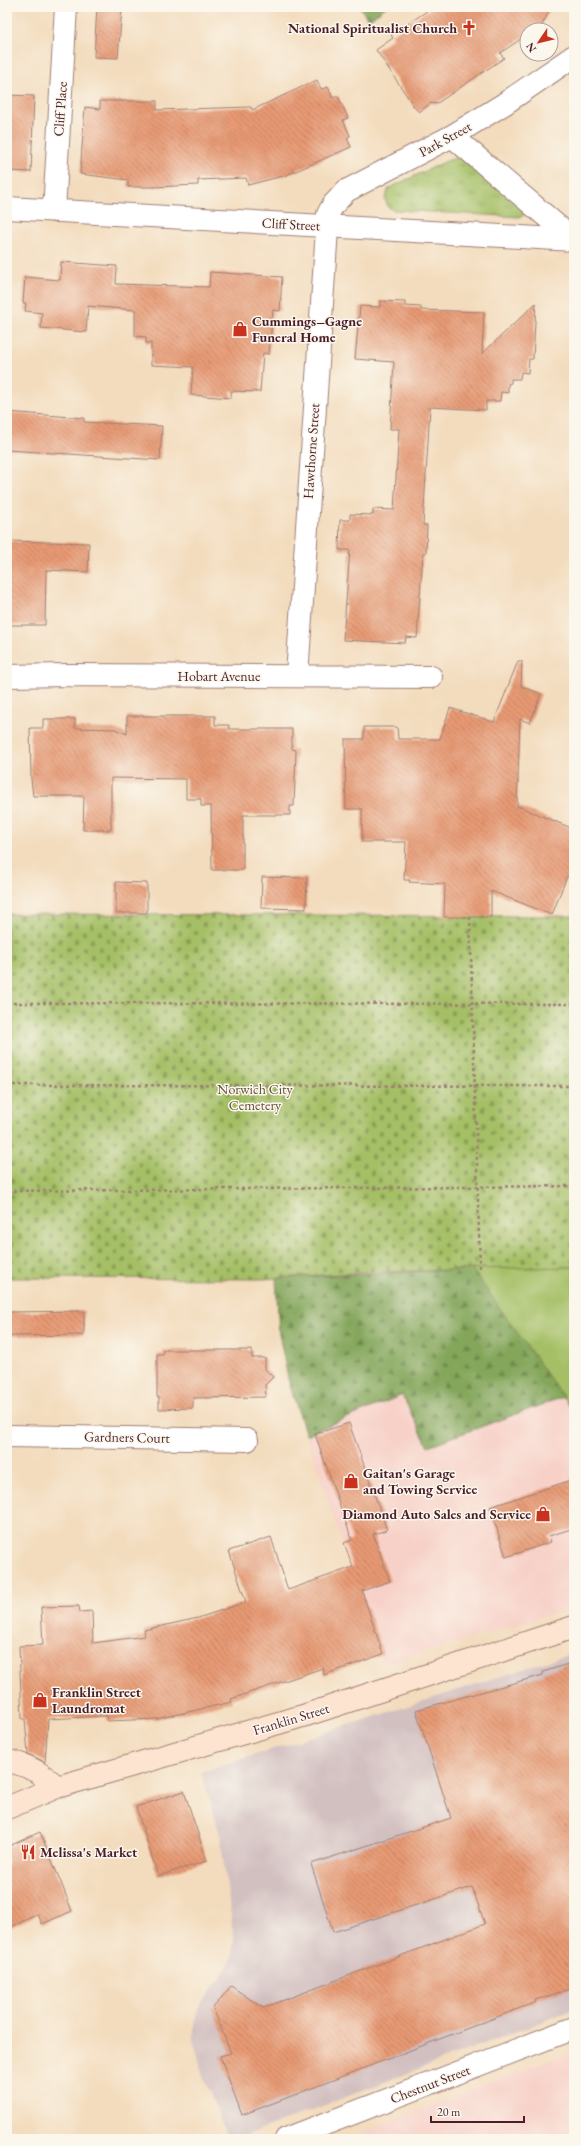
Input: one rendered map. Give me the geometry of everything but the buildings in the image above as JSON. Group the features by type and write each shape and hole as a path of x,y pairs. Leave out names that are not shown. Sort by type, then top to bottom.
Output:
{"street":[{"name":"Cliff Place","path":"54,211 66,7"},
{"name":"Park Street","path":"326,226 328,214 333,205 346,191 452,136 504,104 574,56"},
{"name":"Cliff Street","path":"452,136 574,240"},
{"name":"Cliff Street","path":"7,208 574,240"},
{"name":"Hawthorne Street","path":"297,676 326,226"},
{"name":"Hobart Avenue","path":"7,676 67,674 431,677"},
{"name":"Gardners Court","path":"7,1436 128,1436 247,1440"},
{"name":"Franklin Street","path":"7,1808 57,1787 306,1715 574,1627"},
{"path":"7,1761 20,1763 36,1770 57,1787"},
{"name":"Chestnut Street","path":"286,2139 574,2028"}],"path":[{"path":"470,917 480,1269"},
{"path":"7,1003 574,1004"},
{"path":"7,1085 574,1086"},
{"path":"7,1191 574,1186"}],"shaded area":[{"path":"472,1269 574,1412 574,1607 383,1665 289,1383 279,1334 276,1278 366,1272"},
{"path":"574,1653 574,2009 237,2139 228,2139 202,2073 194,2038 194,2024 198,2008 226,1970 232,1958 234,1939 220,1835 201,1772"},
{"path":"574,2051 574,2139 344,2139"}],"green space":[{"path":"360,7 386,7 368,20"},
{"path":"460,157 526,212 524,215 520,217 394,210 388,207 385,199 389,188 449,160"},
{"name":"Norwich City Cemetery","path":"7,914 574,916 574,1267 366,1272 264,1279 7,1278"},
{"path":"574,1267 574,1412 563,1397 428,1446 402,1395 306,1435 289,1383 279,1334 276,1278 472,1269"},
{"path":"574,1267 574,1412 472,1269"}],"place":[{"name":"National Spiritualist Church","path":"469,28"},
{"name":"Cummings–Gagne Funeral Home","path":"240,329"},
{"name":"Gaitan's Garage and Towing Service","path":"351,1481"},
{"name":"Diamond Auto Sales and Service","path":"543,1514"},
{"name":"Franklin Street Laundromat","path":"40,1700"},
{"name":"Melissa's Market","path":"28,1852"}]}
